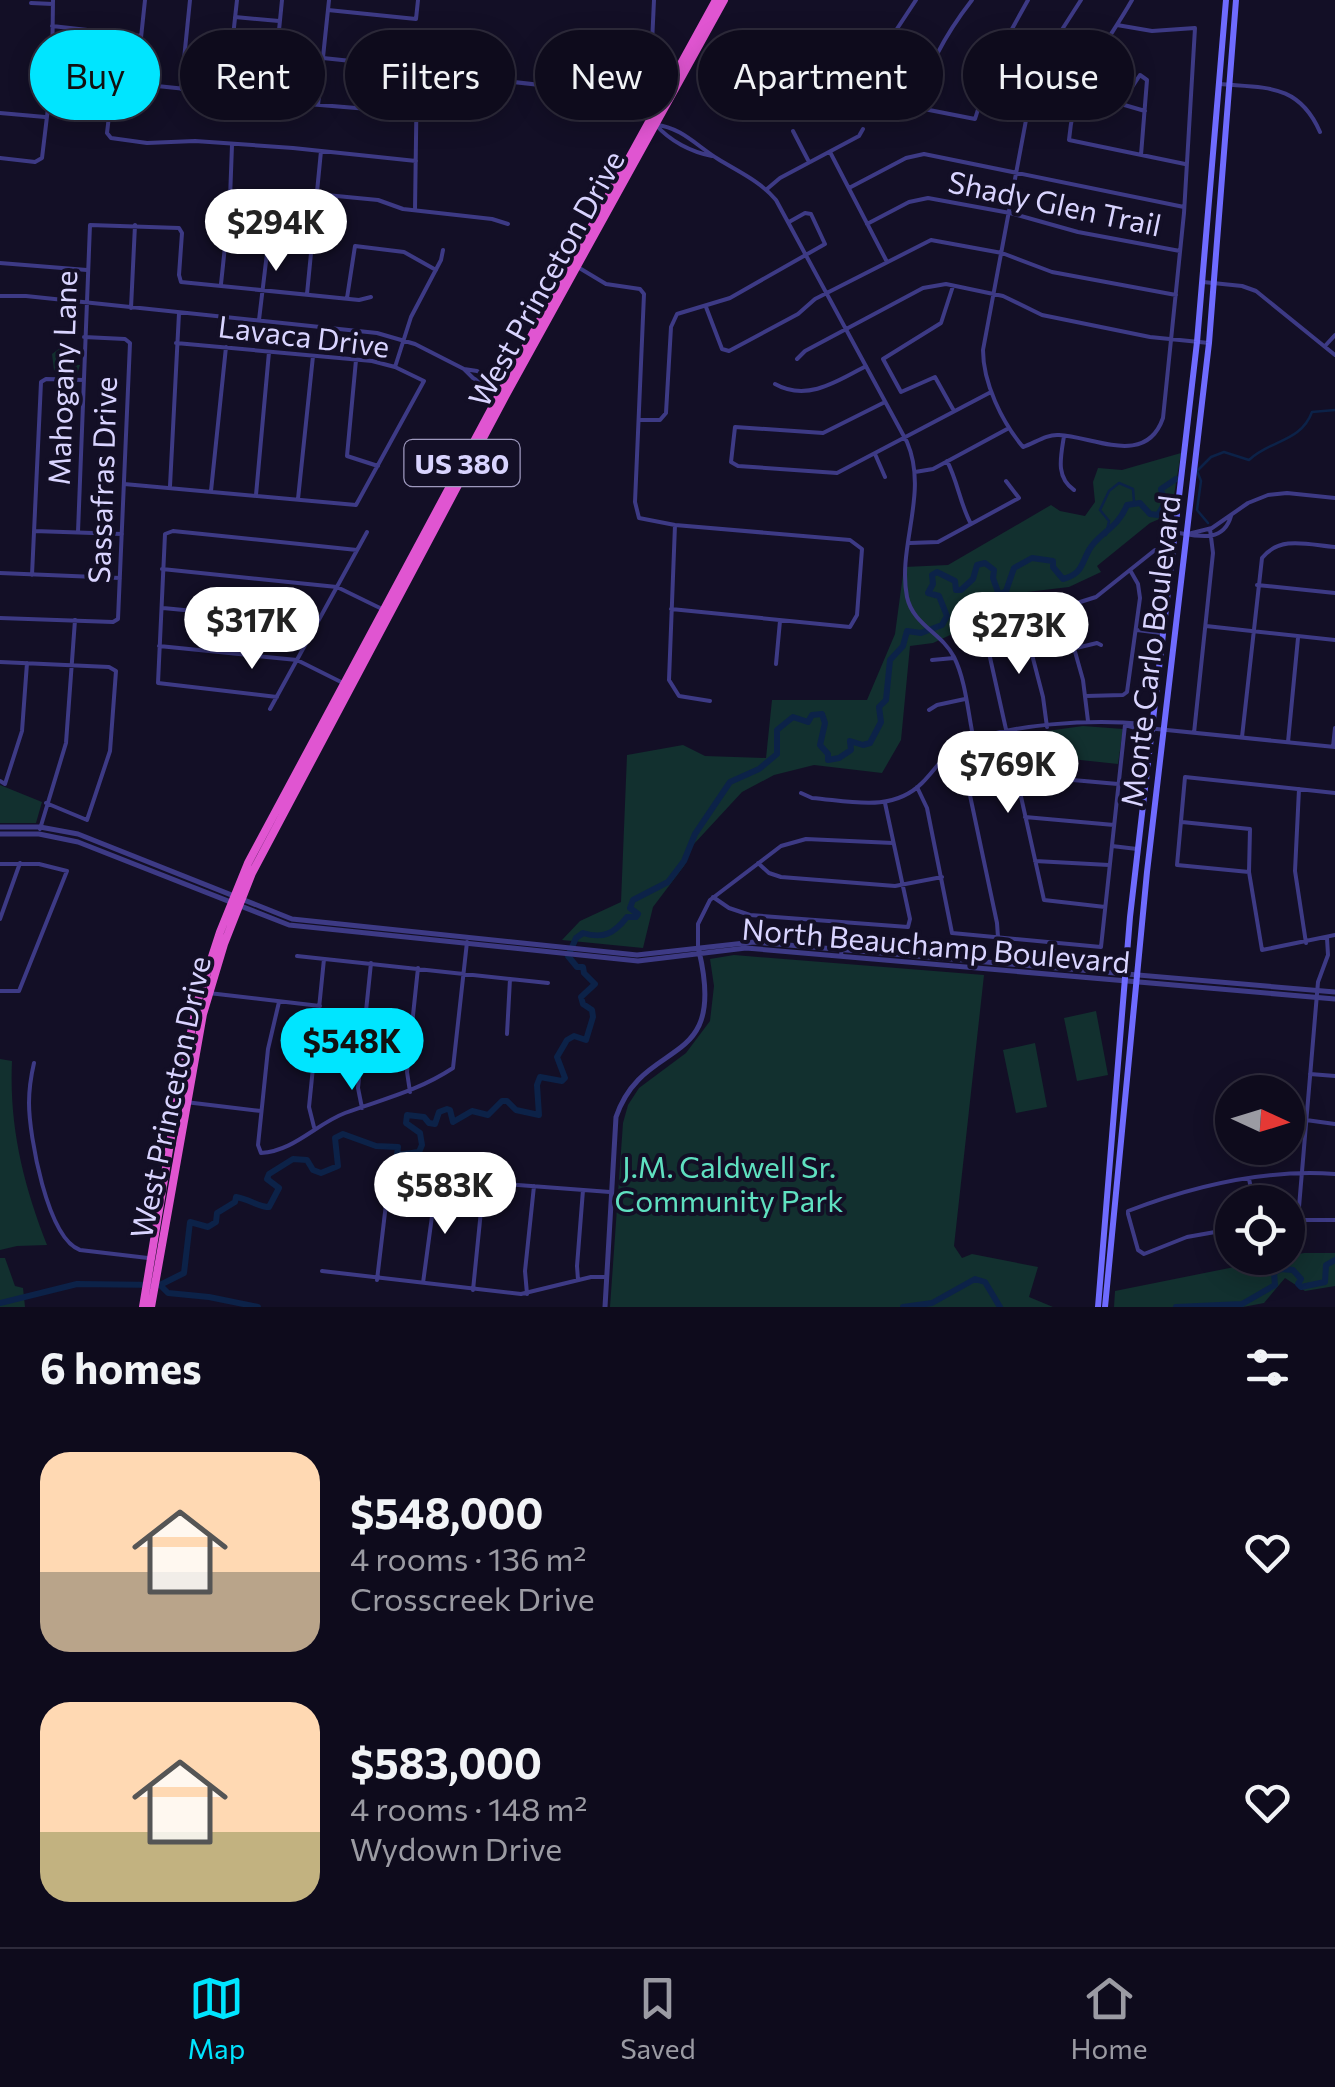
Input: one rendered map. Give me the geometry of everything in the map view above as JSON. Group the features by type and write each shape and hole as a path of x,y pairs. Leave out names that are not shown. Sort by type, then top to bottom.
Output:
{"highway":[{"name":"West Princeton Drive","path":"678,69 716,0"},
{"name":"West Princeton Drive","path":"147,1307 181,1102 204,992 266,825 300,771 505,391 724,0"},
{"name":"West Princeton Drive","path":"576,265 651,120"}],"main road":[{"name":"Monte Carlo Boulevard","path":"1102,1307 1136,849 1197,342 1226,0"},
{"name":"Monte Carlo Boulevard","path":"1102,1307 1163,729 1209,343 1236,0"}],"street":[{"path":"142,30 145,0"},
{"path":"187,30 190,0"},
{"path":"233,30 237,0"},
{"path":"279,30 282,0"},
{"path":"325,39 329,0"},
{"path":"328,10 416,19 418,0"},
{"path":"653,30 654,0"},
{"path":"896,30 916,0"},
{"path":"943,44 972,0"},
{"path":"943,113 975,119 992,64 1028,0"},
{"path":"1081,0 1037,73 1029,101 983,350 991,392 1023,447 1048,436 1124,447 1139,445 1152,438 1164,414 1184,207 1195,28 1149,31 1117,25"},
{"path":"1132,0 1077,92 1068,140 1185,164"},
{"path":"31,4 53,2 52,30"},
{"path":"235,17 280,21"},
{"path":"52,26 88,30"},
{"path":"1142,155 1146,110 1147,80 1140,75 1121,104 1146,110"},
{"path":"1220,84 1290,94 1306,107 1320,132"},
{"path":"0,113 30,116"},
{"path":"0,158 39,161 46,120"},
{"path":"109,120 108,136 147,143 186,141 416,161"},
{"path":"415,210 416,120"},
{"path":"656,125 664,134 712,156 767,189 789,222 886,402 915,472 906,588 909,604 918,620 954,658 974,741"},
{"path":"767,189 863,130"},
{"path":"792,132 809,162"},
{"path":"221,286 232,145"},
{"path":"307,294 321,151"},
{"path":"830,152 886,260"},
{"path":"849,188 906,158 922,154 1184,207"},
{"path":"316,194 378,200 415,210 492,218 508,224"},
{"name":"Shady Glen Trail","path":"867,224 919,198 1010,213 1068,230 1180,251"},
{"path":"638,420 656,421 666,413 673,319 683,311 730,298 825,244 811,214 789,222"},
{"name":"Mahogany Lane","path":"78,532 90,225 134,225"},
{"path":"131,308 134,225 179,228 180,280 364,300 371,296"},
{"path":"260,320 270,228 312,230"},
{"path":"706,306 722,350 729,350 798,314 826,292 931,240 1002,252 1052,272 1176,295"},
{"path":"347,298 356,246 404,252 436,270"},
{"path":"394,366 443,250"},
{"path":"0,263 87,270"},
{"path":"576,265 606,284 642,290 635,510 639,518 675,525 850,540 860,546 863,562 857,615 852,626 671,610"},
{"path":"1203,282 1246,287 1264,296 1335,355"},
{"path":"797,358 805,350 929,286 993,294 1042,315 1209,343"},
{"path":"953,286 941,323 883,359 901,392 936,378 954,411"},
{"path":"0,296 369,332 402,340 464,369 477,371 505,391"},
{"path":"170,486 179,313"},
{"path":"1325,346 1335,335"},
{"name":"Sassafras Drive","path":"74,620 116,621 124,484 128,340 84,338"},
{"name":"Lavaca Drive","path":"176,343 356,360 394,366 424,381 378,466"},
{"path":"212,491 226,348"},
{"path":"256,495 269,352"},
{"path":"298,500 313,356"},
{"path":"124,484 356,505 378,466 347,456 356,360"},
{"path":"775,384 785,389 818,390 866,366"},
{"path":"32,574 42,380 84,380"},
{"path":"886,402 822,433 737,426 733,433 732,464 830,474 991,392"},
{"path":"915,472 930,470 1010,427"},
{"path":"1064,436 1060,469 1067,485 1074,490"},
{"path":"874,454 885,477"},
{"path":"947,461 971,524"},
{"path":"910,542 933,543 1019,498 1006,480"},
{"path":"1172,532 1211,532 1252,501 1272,494 1335,498"},
{"path":"675,525 669,676 672,688 683,697 710,700"},
{"path":"34,531 122,534"},
{"path":"277,697 159,684 164,536 170,531 358,550"},
{"path":"270,710 367,532"},
{"path":"1194,732 1214,549 1211,532"},
{"path":"1242,738 1262,558 1274,546 1290,542 1335,548"},
{"path":"1105,907 1044,900 987,644 989,639 1023,620 1096,597 1156,550"},
{"path":"162,569 337,587 387,611"},
{"path":"1086,696 1125,694 1140,591 1130,570"},
{"path":"0,573 120,578"},
{"path":"1257,585 1335,594"},
{"path":"160,608 317,623"},
{"path":"1063,608 1086,696 1088,723"},
{"path":"0,618 74,620 66,742 40,831"},
{"path":"1023,620 1044,697 1047,727"},
{"path":"776,664 780,621"},
{"path":"1206,626 1335,640"},
{"path":"1137,630 1161,633"},
{"path":"1288,742 1298,636"},
{"path":"1072,649 1097,643 1101,646"},
{"path":"159,646 297,660 347,684"},
{"path":"932,660 954,658"},
{"path":"0,662 114,668 110,751 87,820 46,803"},
{"path":"3,783 22,731 27,664"},
{"path":"929,710 937,704 965,699"},
{"path":"917,787 926,803 952,933 1102,947 1125,725"},
{"path":"801,792 809,798 885,803 917,787 954,750 1006,732 1047,727 1125,725 1129,729 1334,747 1335,728"},
{"path":"954,750 964,768 998,938"},
{"path":"1016,775 1118,784"},
{"path":"1249,872 1177,865 1185,777 1335,793"},
{"path":"1299,789 1294,871 1306,942"},
{"path":"713,896 745,914 910,926 885,803"},
{"path":"1025,817 1114,825"},
{"path":"1181,822 1250,828 1249,872 1262,950 1335,935"},
{"path":"0,831 78,834 236,902"},
{"path":"605,1307 615,1125 624,1098 644,1073 684,1046 702,1020 707,992 698,924 713,896 781,846 798,840 893,843"},
{"path":"1112,846 1136,849"},
{"path":"1035,861 1110,865"},
{"path":"758,862 769,873 781,877 902,885 942,877"},
{"path":"0,864 20,863 67,871 19,991 0,991"},
{"path":"0,919 20,863"},
{"name":"North Beauchamp Boulevard","path":"236,902 282,917 467,941"},
{"name":"North Beauchamp Boulevard","path":"236,902 288,925 620,956 699,951 745,942 1335,996"},
{"path":"288,925 304,920"},
{"path":"842,953 844,923"},
{"path":"1301,1185 1317,993 1329,949 1327,938"},
{"path":"280,1002 268,1048 259,1152 280,1149 344,1113 410,1092 452,1068 467,941"},
{"path":"296,956 548,983"},
{"path":"316,1130 309,1107 324,959"},
{"path":"362,1108 358,1088 371,964"},
{"path":"410,1092 407,1072 418,968"},
{"path":"507,1034 510,978"},
{"path":"204,992 320,1006"},
{"path":"34,1063 29,1096 34,1144 44,1189 64,1238 80,1250 154,1259"},
{"path":"1310,1074 1335,1077"},
{"path":"181,1102 261,1111"},
{"path":"1306,1120 1335,1124"},
{"path":"1221,1185 1302,1172 1335,1174"},
{"path":"423,1285 437,1179 610,1192"},
{"path":"1250,1179 1251,1185"},
{"path":"473,1290 484,1181"},
{"path":"527,1294 525,1276 534,1186"},
{"path":"1215,1186 1167,1196 1128,1210 1138,1250 1144,1254 1187,1237 1215,1232"},
{"path":"579,1280 576,1266 583,1190"},
{"path":"378,1280 386,1204 391,1201 432,1205"},
{"path":"1305,1220 1335,1220"},
{"path":"322,1272 527,1294 606,1276"}],"green space":[{"path":"60,348 67,355 65,364 80,365 77,374 54,370 52,354"},
{"path":"1181,453 1171,514 1150,523 1097,566 1101,572 1069,587 1027,592 933,643 910,646 901,740 882,773 814,765 774,775 742,792 693,845 684,866 653,907 643,948 562,940 580,921 621,902 627,755 683,745 705,756 766,758 772,700 867,700 895,634 904,567 948,565 1051,505 1085,516 1095,502 1093,482 1098,468 1122,470"},
{"path":"1083,726 1123,729 1118,764 1014,756 1010,736"},
{"path":"0,785 42,802 36,823 0,823"},
{"name":"J.M. Caldwell Sr. Community Park","path":"734,955 984,975 954,1246 962,1258 972,1254 1038,1267 1029,1297 1053,1307 610,1307 623,1123 628,1105 639,1088 686,1053 710,1021 714,986 710,959"},
{"path":"1096,1011 1108,1075 1077,1081 1064,1018"},
{"path":"1035,1043 1047,1107 1016,1113 1003,1050"},
{"path":"0,1059 12,1061 19,1154 47,1245 0,1250"},
{"path":"1305,1253 1335,1253 1335,1286 1305,1291 1285,1278 1264,1303 1243,1307 1114,1307 1115,1291 1215,1271 1215,1275 1305,1275"},
{"path":"0,1258 5,1258 15,1286 23,1288 25,1307 0,1307"}],"waterway":[{"path":"1208,523 1197,510 1201,481 1197,471 1211,457 1224,452 1249,460 1293,435 1312,412 1335,410"},
{"path":"160,1285 184,1273 190,1222 208,1227 236,1197 269,1207 279,1188 267,1179 269,1174 293,1159 307,1160 313,1170 321,1173 338,1166 335,1138 343,1134 376,1146 398,1147 397,1155 419,1152 422,1145 420,1133 406,1123 407,1115 424,1117 435,1124 439,1112 447,1109 453,1122 472,1111 488,1115 502,1101 516,1110 539,1115 540,1077 562,1081 565,1078 557,1057 567,1040 574,1036 586,1040 593,1017 581,997 595,984 583,967 577,967 568,956 576,938 583,933 608,934 627,917 636,917 638,914 630,908 633,900 668,882 730,782 759,769 777,754 777,730 793,717 808,722 812,715 822,714 825,723 820,745 828,760 851,750 850,741 870,743 881,722 879,707 886,700 890,660 903,646 907,631 921,633 942,625 947,616 939,596 928,593 932,575 937,572 955,581 956,590 961,590 973,579 977,565 985,563 994,570 999,595 1006,591 1014,568 1032,558 1053,561 1063,579 1069,577 1077,572 1093,544 1118,520 1127,505 1140,503 1150,514 1158,515 1165,503 1161,489 1176,479"},
{"path":"1106,535 1109,521 1100,510 1109,491 1119,483 1133,489 1134,502"},
{"path":"1176,1307 1242,1304 1275,1285 1274,1273 1281,1269 1293,1270 1301,1279 1301,1287 1325,1282 1326,1265 1335,1260"},
{"path":"903,1307 932,1303 975,1279 985,1282 1000,1307"},
{"path":"0,1303 77,1284 160,1285 168,1293 258,1307"}]}
